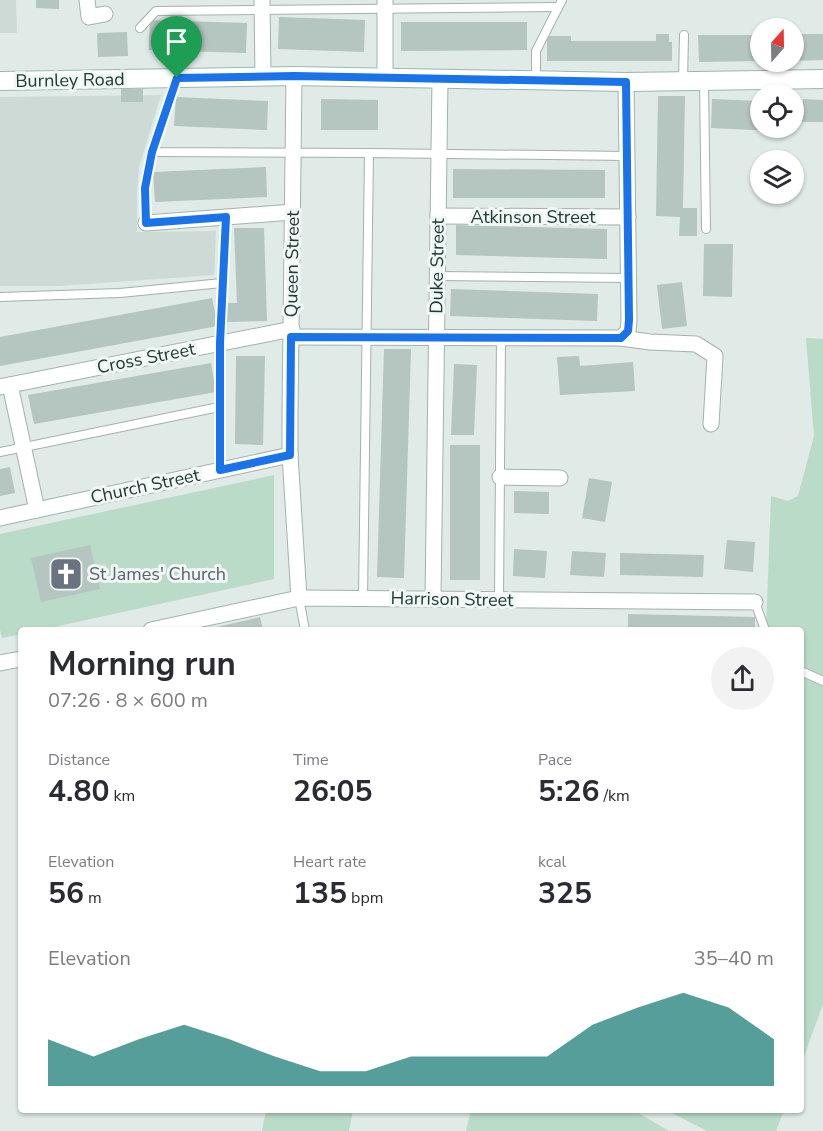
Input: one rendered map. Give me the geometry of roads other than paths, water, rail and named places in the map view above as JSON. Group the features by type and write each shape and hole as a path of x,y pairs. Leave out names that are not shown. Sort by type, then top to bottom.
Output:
{"street":[{"path":"87,0 83,18 105,14"},
{"path":"385,4 385,77"},
{"path":"262,5 263,77"},
{"name":"Burnley Road","path":"0,81 294,76 626,82 823,79"},
{"name":"Queen Street","path":"294,76 290,455 299,598"},
{"name":"Duke Street","path":"433,599 440,78"},
{"path":"624,334 629,278 626,82"},
{"path":"146,223 293,212"},
{"name":"Atkinson Street","path":"438,216 628,217"},
{"name":"Cross Street","path":"5,386 220,343 291,333 366,337 624,334 650,342 696,344 715,356 711,424"},
{"path":"5,386 23,447 37,510"},
{"name":"Church Street","path":"0,518 290,455"},
{"path":"500,477 561,478"},
{"name":"Harrison Street","path":"165,627 299,598 755,602"},
{"path":"0,663 18,659"}],"lane":[{"path":"140,28 156,11 262,5 560,3 536,51 536,80"},
{"path":"682,81 684,35"},
{"path":"146,223 145,188 152,152 177,78"},
{"path":"704,81 706,229"},
{"path":"152,152 439,152 627,156"},
{"path":"363,598 369,153"},
{"path":"220,470 220,343 226,217"},
{"path":"437,276 629,278"},
{"path":"0,297 120,293 222,284"},
{"path":"499,599 501,337"},
{"path":"0,452 219,407"},
{"name":"Queen Street","path":"299,598 304,627"},
{"path":"755,602 764,627"},
{"path":"804,672 823,681"}],"place":[{"name":"St James' Church","path":"66,574"}]}
